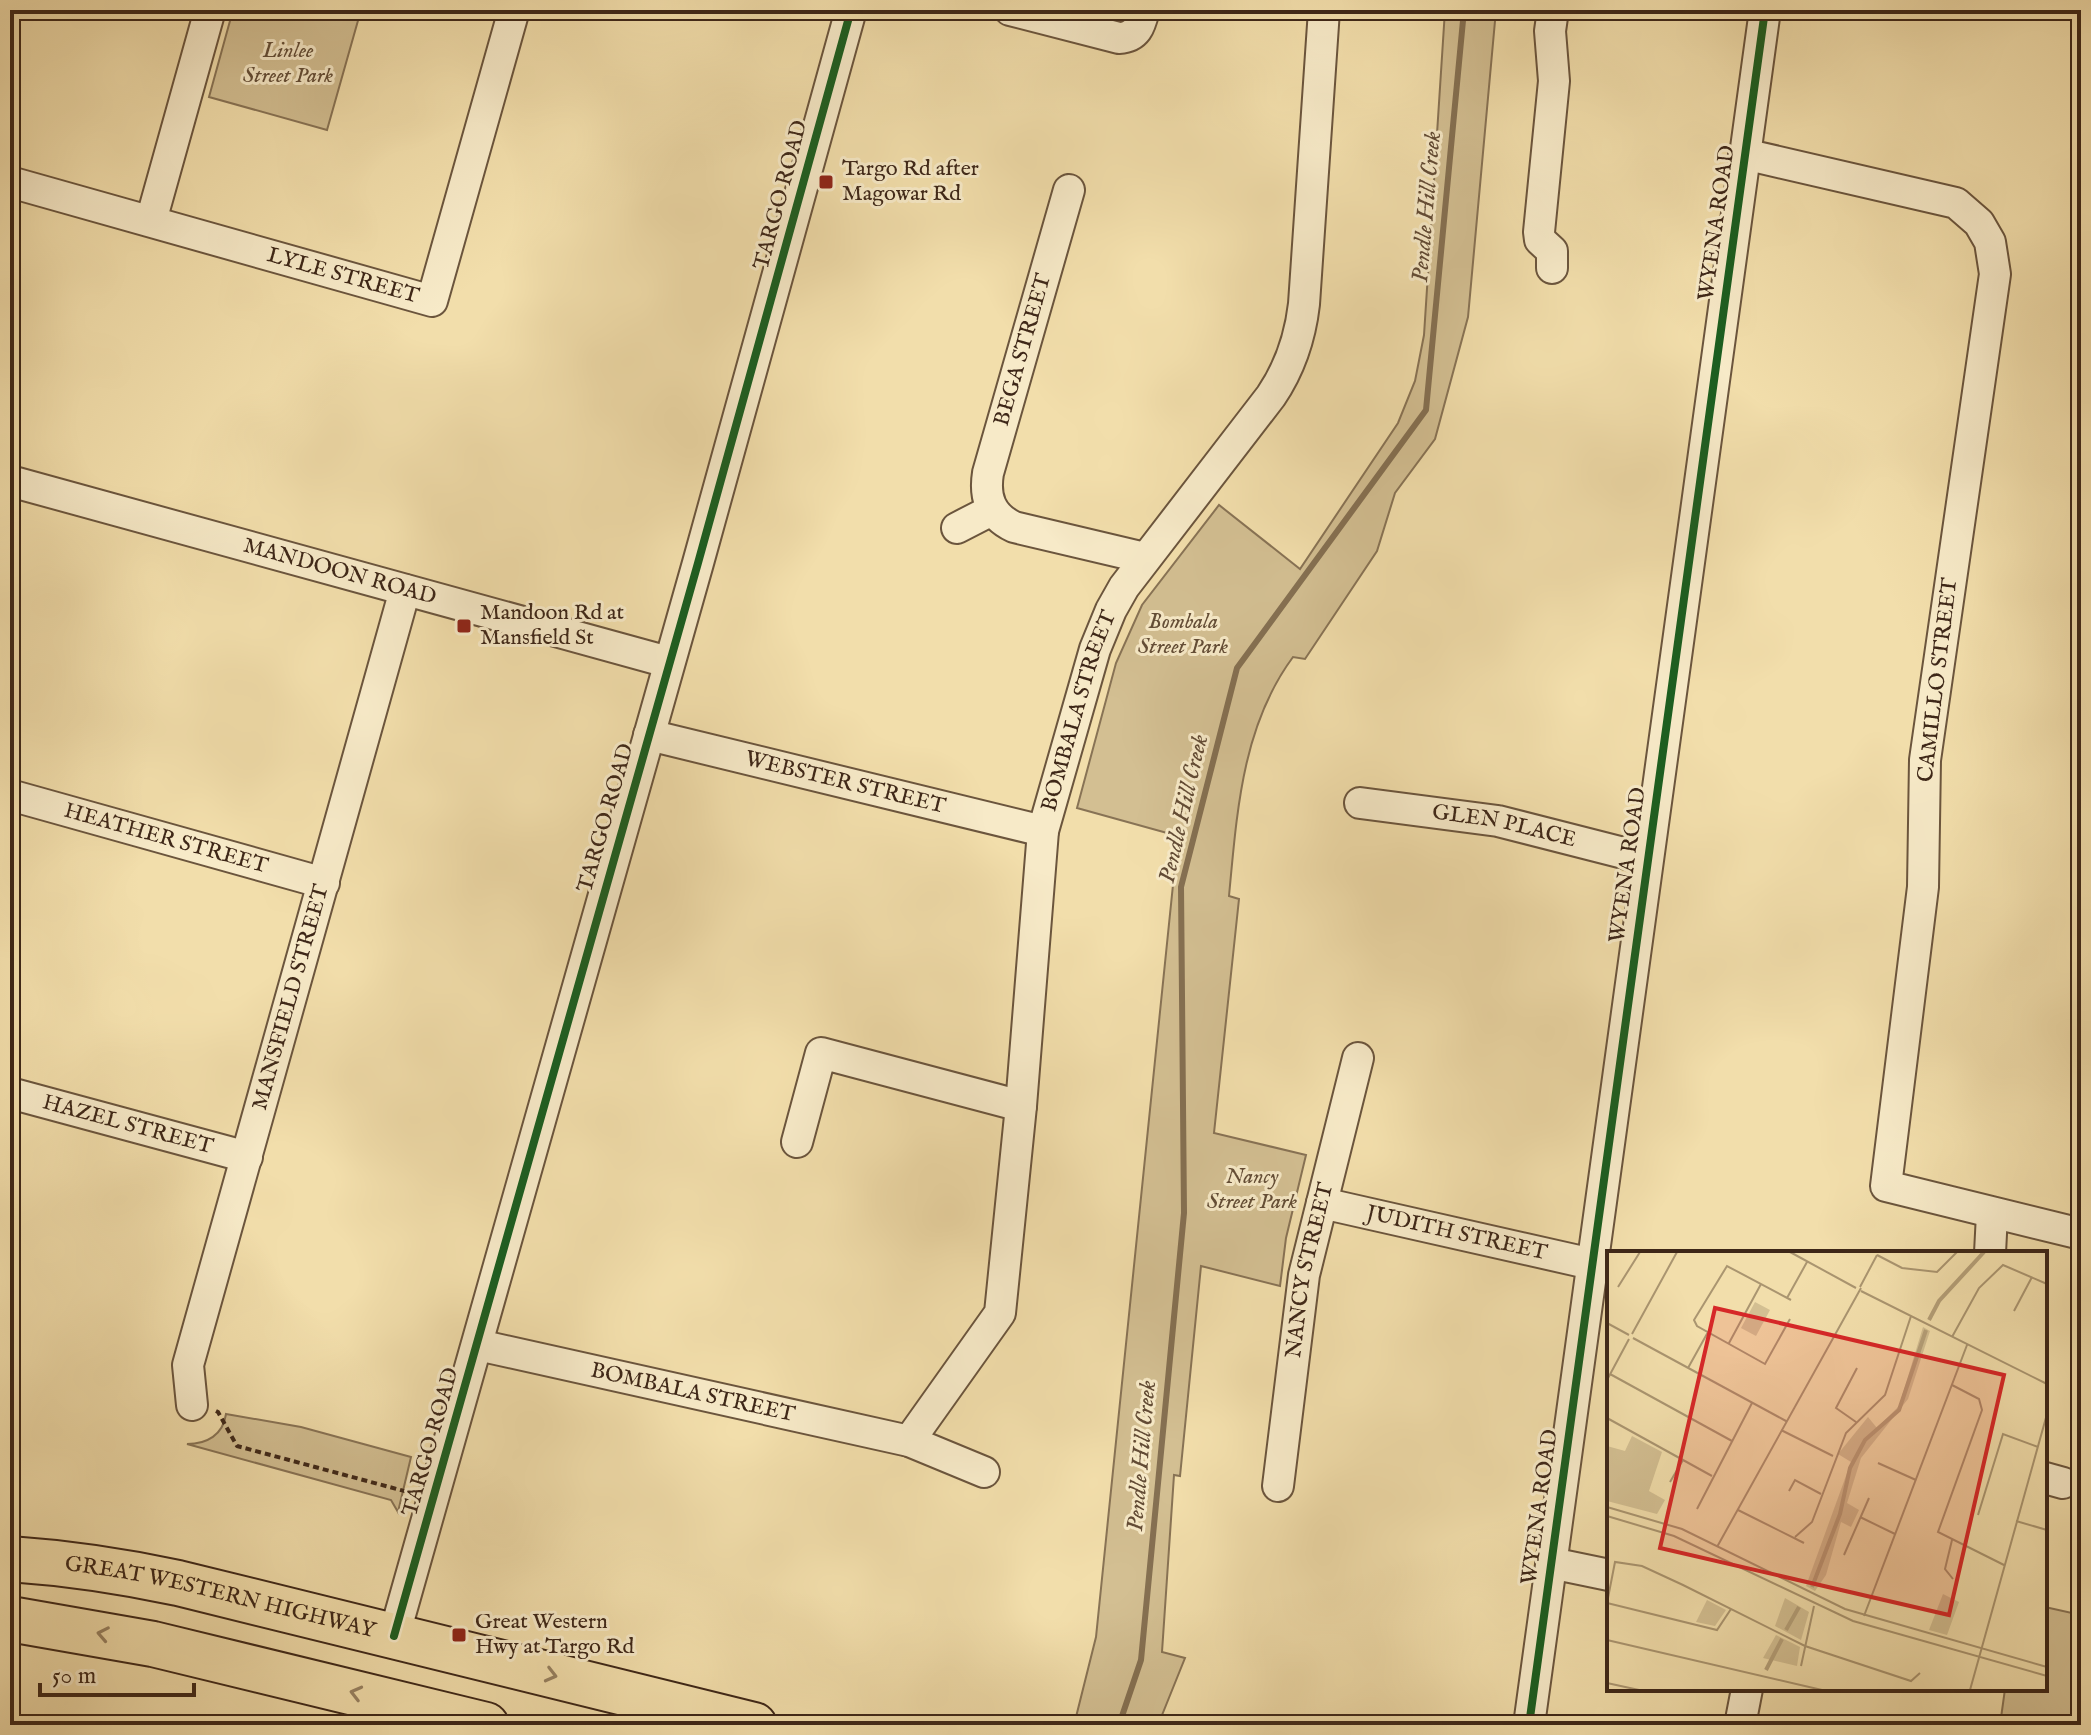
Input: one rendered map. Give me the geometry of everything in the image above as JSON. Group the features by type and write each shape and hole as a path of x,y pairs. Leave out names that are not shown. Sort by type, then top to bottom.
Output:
{"highway":[{"name":"GREAT WESTERN HIGHWAY","path":"10,1559 123,1571 178,1583 754,1725"},
{"path":"10,1619 153,1644 486,1725"}],"street":[{"path":"151,221 210,10"},
{"name":"LYLE STREET","path":"10,182 432,301 514,10"},
{"name":"TARGO ROAD","path":"394,1636 851,10"},
{"path":"1010,10 1119,38 1132,35 1138,29 1144,10"},
{"name":"BOMBALA STREET","path":"909,1441 1000,1313 1021,1106 1043,831 1095,649 1124,587 1271,396 1287,369 1297,343 1304,304 1324,10"},
{"path":"1552,268 1552,251 1540,240 1539,232 1554,81 1550,31 1553,10"},
{"name":"WYENA ROAD","path":"1529,1725 1765,10"},
{"name":"CAMILLO STREET","path":"1744,154 1956,203 1979,223 1990,242 1995,274 1925,760 1923,887 1886,1186 2081,1234"},
{"name":"BEGA STREET","path":"992,510 987,496 988,473 1069,190"},
{"name":"MANDOON ROAD","path":"10,481 668,662"},
{"path":"957,528 992,510 998,518 1014,527 1145,558"},
{"name":"MANSFIELD STREET","path":"192,1405 188,1365 405,590"},
{"name":"WEBSTER STREET","path":"649,735 1043,831"},
{"name":"HEATHER STREET","path":"10,795 324,883"},
{"name":"GLEN PLACE","path":"1360,803 1498,821 1647,859"},
{"path":"797,1142 821,1053 1021,1106"},
{"name":"NANCY STREET","path":"1278,1486 1304,1275 1358,1058"},
{"name":"HAZEL STREET","path":"13,1103 247,1157"},
{"name":"JUDITH STREET","path":"1322,1203 1592,1264"},
{"path":"1990,1251 1992,1214"},
{"name":"BOMBALA STREET","path":"478,1345 909,1441 984,1472"},
{"path":"1551,1563 1607,1575"},
{"path":"1740,1725 1747,1691"}],"path":[{"path":"192,1405 218,1412 237,1446 434,1498"}],"green space":[{"name":"Linlee Street Park","path":"233,10 361,10 327,130 209,97"},
{"path":"1445,10 1496,10 1468,317 1435,439 1395,493 1377,551 1305,659 1293,657 1276,684 1252,741 1239,802 1229,896 1239,899 1214,1133 1306,1155 1286,1238 1280,1286 1201,1266 1180,1476 1174,1475 1162,1652 1185,1658 1158,1725 1074,1725 1096,1637 1178,836 1077,808 1116,663 1142,605 1219,505 1300,569 1398,423 1415,381 1424,335"},
{"path":"226,1414 301,1427 411,1457 398,1512 391,1500 187,1444 213,1437 221,1428"},
{"path":"2047,1607 2081,1615 2081,1725 2000,1725 2005,1691 2047,1691"}],"waterway":[{"name":"Pendle Hill Creek","path":"1119,1725 1141,1660 1184,1213 1181,887 1237,668 1426,410 1464,10"}],"cycle path":[{"path":"394,1636 851,10"},
{"path":"1529,1725 1765,10"}],"place":[{"name":"Targo Rd after Magowar Rd","path":"826,182"},
{"name":"Mandoon Rd at Mansfield St","path":"464,626"},
{"name":"Great Western Hwy at Targo Rd","path":"459,1635"}],"park label":[{"name":"Bombala Street Park","path":"1183,634"},
{"name":"Nancy Street Park","path":"1252,1190"}]}
